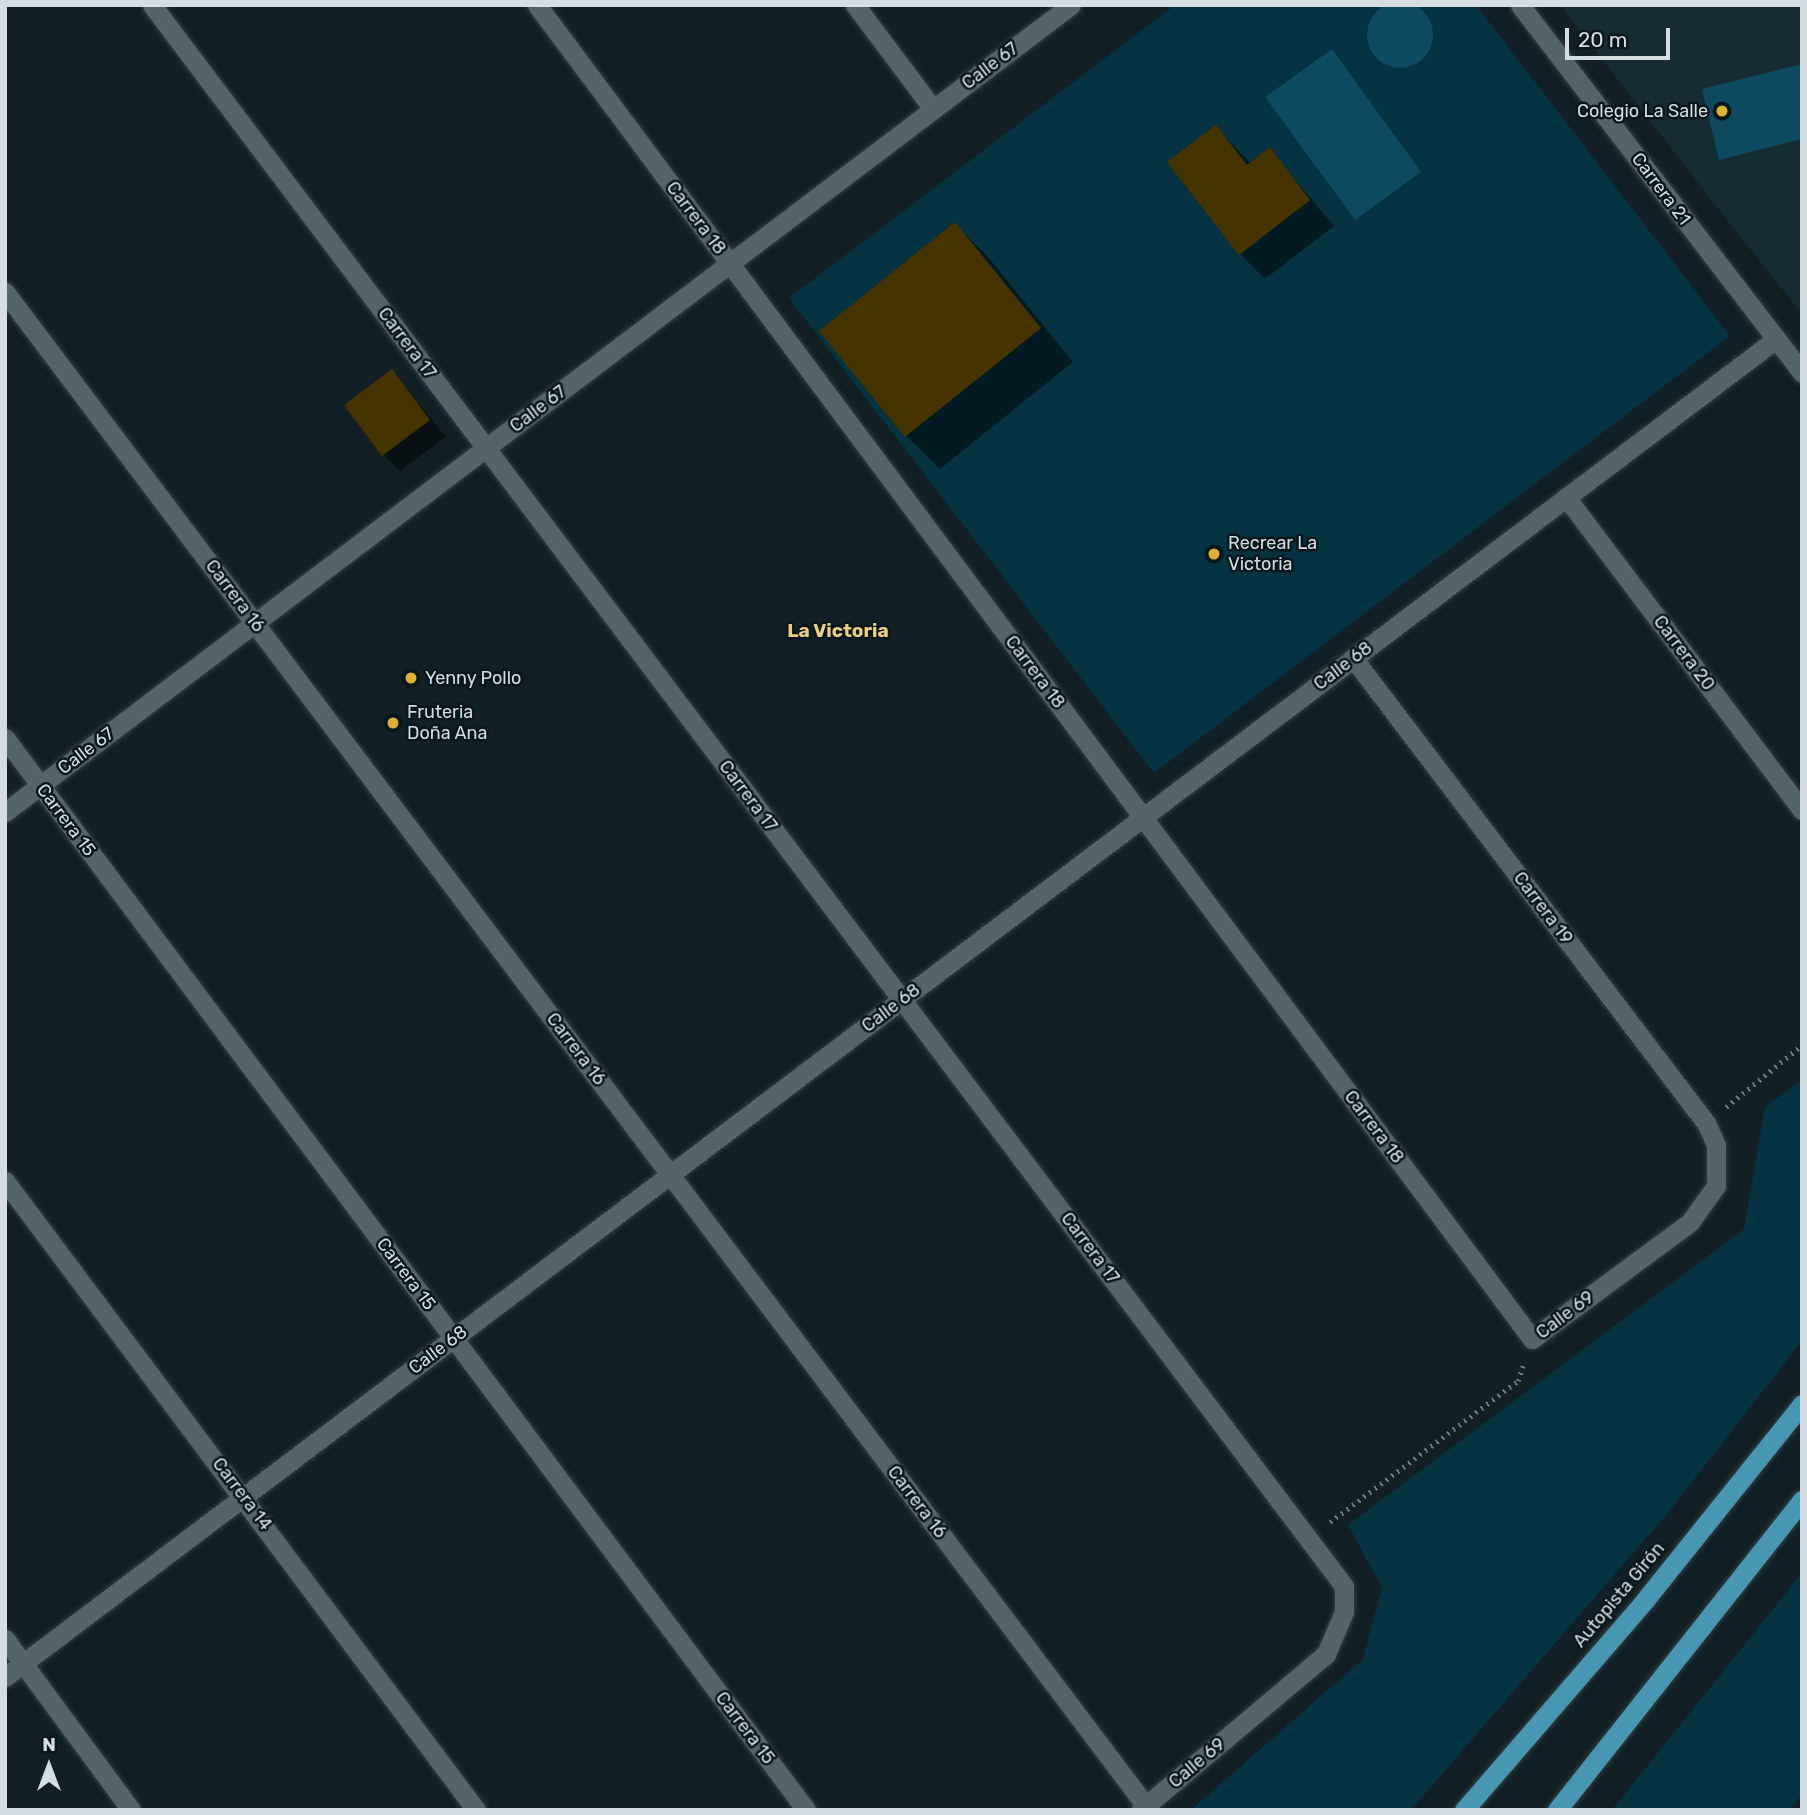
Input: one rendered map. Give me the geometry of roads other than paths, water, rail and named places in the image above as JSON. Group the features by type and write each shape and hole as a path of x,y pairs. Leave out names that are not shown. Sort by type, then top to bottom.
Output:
{"highway":[{"name":"Autopista Girón","path":"1464,1810 1645,1600 1802,1404"},
{"path":"1557,1810 1802,1500"}],"street":[{"name":"Carrera 17","path":"152,5 1344,1586"},
{"name":"Carrera 18","path":"537,5 1532,1339"},
{"path":"855,5 933,109"},
{"name":"Calle 67","path":"5,812 1071,5"},
{"name":"Carrera 21","path":"1520,5 1802,373"},
{"name":"Carrera 16","path":"5,292 1144,1808"},
{"name":"Calle 68","path":"5,1677 1776,339"},
{"name":"Carrera 20","path":"1566,497 1802,810"},
{"name":"Carrera 19","path":"1353,658 1706,1123 1719,1165"},
{"name":"Carrera 15","path":"5,738 806,1810"},
{"name":"Calle 69","path":"1532,1339 1690,1222 1716,1186 1719,1165"},
{"name":"Carrera 14","path":"5,1181 476,1810"},
{"name":"Calle 69","path":"1144,1808 1326,1654 1341,1623 1344,1586"},
{"path":"5,1639 131,1810"}],"place":[{"name":"Colegio La Salle","path":"1722,111"},
{"name":"Recrear La Victoria","path":"1214,554"},
{"name":"Yenny Pollo","path":"411,678"},
{"name":"Fruteria Doña Ana","path":"393,723"}],"district":[{"name":"La Victoria","path":"838,631"}]}
